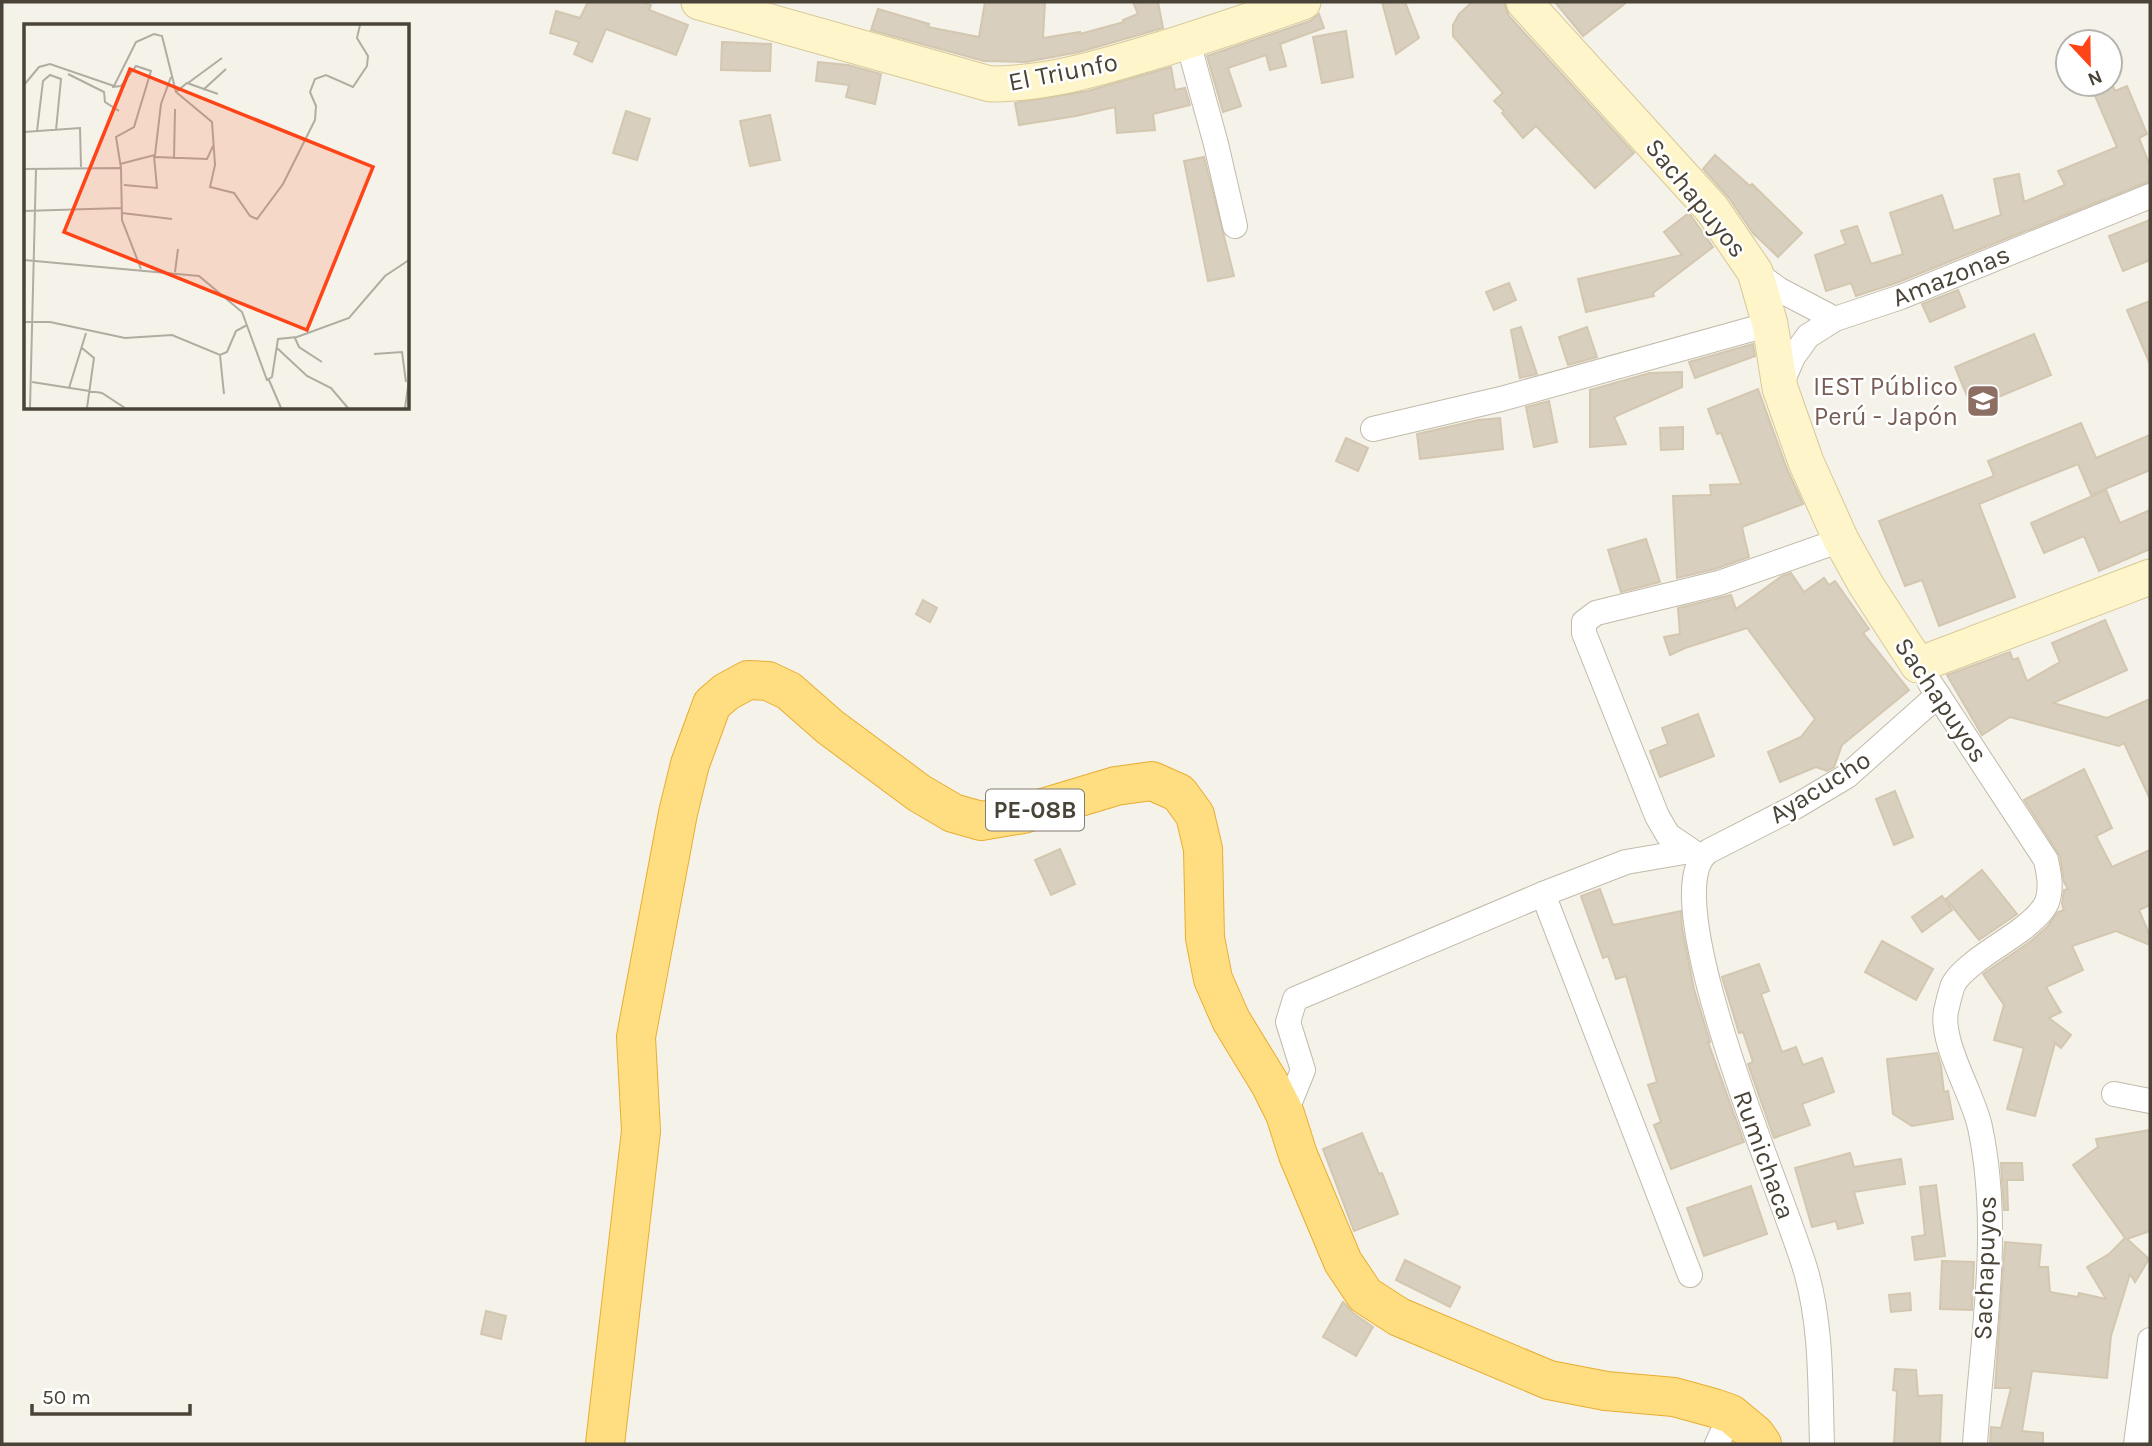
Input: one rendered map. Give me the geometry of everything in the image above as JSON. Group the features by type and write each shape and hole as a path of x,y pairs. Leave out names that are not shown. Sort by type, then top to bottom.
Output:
{"highway":[{"name":"PE-08B","path":"605,1444 641,1131 636,1037 678,813 693,754 712,704 726,692 748,680 768,681 789,691 830,727 919,793 953,813 981,821 1023,814 1116,786 1152,781 1180,793 1195,815 1203,849 1205,937 1213,979 1231,1020 1285,1114 1298,1156 1343,1262 1364,1295 1399,1317 1549,1380 1606,1391 1674,1397 1724,1429 1755,1434 1762,1444"}],"main road":[{"name":"El Triunfo","path":"699,2 990,84 1024,84 1090,71 1188,42 1303,2"},
{"name":"Sachapuyos","path":"1524,2 1712,209 1755,272 1770,324 1780,388 1806,462 1866,585 1918,665"},
{"path":"1918,665 2150,577"}],"street":[{"path":"1188,42 1235,226"},
{"name":"Amazonas","path":"1780,388 1793,356 1808,336 1835,319 1901,297 2150,196"},
{"path":"1755,272 1778,289 1835,319"},
{"path":"1373,429 1514,395 1770,324"},
{"path":"1695,858 1668,835 1657,816 1584,633 1584,622 1596,613 1720,583 1842,540"},
{"name":"Sachapuyos","path":"1918,665 2046,860 2050,883 2047,902 2035,918 2001,946 1969,967 1954,984 1945,1014 1950,1045 1977,1113 1986,1154 1990,1208 1989,1269 1975,1444"},
{"name":"Ayacucho","path":"1285,1114 1303,1070 1288,1022 1295,999 1543,894 1626,862 1695,858 1795,807 1847,776 1938,695"},
{"name":"Rumichaca","path":"1695,858 1697,931 1707,985 1751,1120 1807,1275 1818,1335 1822,1444"},
{"path":"1543,894 1690,1275"},
{"path":"2114,1094 2150,1101"},
{"path":"2136,1444 2150,1340"}],"building":[{"path":"588,2 642,2 651,5 649,10 688,25 676,55 606,29 592,62 574,54 579,42 550,33 556,11 580,18"},
{"path":"985,2 1045,2 1043,38 1080,34 1124,22 1123,20 1138,14 1133,2 1158,2 1163,28 1079,52 1026,62 984,61 871,30 878,9 929,24 928,27 979,37"},
{"path":"1382,2 1405,2 1419,38 1396,54"},
{"path":"1472,2 1504,2 1509,16 1634,153 1595,188 1536,126 1523,138 1494,101 1503,93 1453,36 1453,25 1459,14"},
{"path":"1555,2 1627,2 1583,36"},
{"path":"1319,14 1324,28 1280,44 1286,66 1270,70 1266,55 1228,68 1241,106 1223,112 1207,56 1310,21"},
{"path":"1346,31 1353,77 1322,83 1313,37"},
{"path":"722,42 771,44 770,71 721,70"},
{"path":"818,62 848,65 881,74 875,104 846,97 849,85 816,81"},
{"path":"1171,67 1175,90 1185,88 1190,105 1153,114 1155,130 1117,133 1115,107 1019,125 1015,103 1088,91"},
{"path":"2127,86 2147,134 2139,138 2150,166 2150,181 1896,283 1856,296 1851,283 1826,291 1815,255 1846,244 1841,231 1857,226 1871,264 1903,254 1890,213 1942,195 1954,231 2001,215 1994,179 2019,174 2024,202 2065,185 2058,171 2117,147 2096,98 2124,98 2124,87"},
{"path":"626,111 650,119 637,160 613,153"},
{"path":"770,115 780,160 750,166 740,121"},
{"path":"1715,155 1750,186 1752,184 1802,233 1778,257 1753,233 1729,198 1703,169"},
{"path":"1204,157 1234,276 1208,281 1184,161"},
{"path":"1689,213 1713,247 1653,293 1654,296 1586,312 1578,279 1682,255 1664,232"},
{"path":"2150,220 2150,260 2123,271 2109,236"},
{"path":"1509,283 1516,300 1494,310 1486,292"},
{"path":"1958,290 1965,307 1930,322 1922,304"},
{"path":"2150,301 2150,364 2127,310"},
{"path":"1521,327 1537,374 1520,378 1511,330"},
{"path":"1587,327 1597,357 1568,365 1559,337"},
{"path":"2034,334 2051,375 1972,408 1955,367"},
{"path":"1753,344 1755,356 1695,378 1689,362"},
{"path":"1682,372 1682,387 1614,417 1626,444 1590,447 1590,390 1650,373"},
{"path":"1758,389 1787,469 1803,504 1742,527 1749,557 1677,578 1673,496 1711,495 1710,485 1741,484 1721,433 1717,434 1708,409"},
{"path":"1549,401 1557,442 1534,447 1526,407"},
{"path":"1500,418 1503,449 1420,459 1417,434 1478,420"},
{"path":"2081,423 2096,458 2150,435 2150,470 2091,495 2078,464 1979,504 2015,597 1939,626 1922,580 1905,586 1879,521 1994,476 1988,461"},
{"path":"1683,427 1683,449 1661,450 1660,428"},
{"path":"1346,438 1368,448 1358,471 1336,461"},
{"path":"2106,490 2120,523 2150,510 2150,549 2099,571 2084,536 2044,553 2031,523"},
{"path":"1646,539 1660,582 1621,592 1608,550"},
{"path":"1791,573 1804,592 1824,578 1829,585 1835,581 1869,629 1863,633 1909,690 1842,745 1834,767 1827,771 1816,767 1780,782 1768,752 1801,737 1815,719 1747,628 1670,655 1664,637 1680,634 1678,608 1731,595 1736,609 1782,576"},
{"path":"923,600 937,608 930,622 916,614"},
{"path":"2105,620 2127,670 2053,703 2107,718 2150,699 2150,799 2124,743 2119,746 2010,717 1982,735 1947,675 2010,652 2013,660 2018,658 2027,681 2060,662 2052,643"},
{"path":"1698,714 1714,756 1660,777 1650,751 1668,744 1662,728"},
{"path":"2084,769 2112,828 2096,836 2112,867 2150,850 2150,905 2139,910 2150,936 2150,945 2116,931 2072,946 2083,970 2046,987 2061,1012 2049,1018 2071,1035 2061,1048 2055,1043 2035,1116 2007,1109 2024,1048 1994,1040 2004,1005 1983,974 2031,941 2047,927 2058,912 2064,910 2064,890 2068,889 2064,882 2060,856 2024,800"},
{"path":"1895,791 1913,837 1894,845 1876,799"},
{"path":"1060,849 1075,884 1051,895 1035,860"},
{"path":"1982,870 2017,914 1979,940 1946,899"},
{"path":"1600,889 1613,925 1681,911 1694,989 1708,1042 1744,1142 1671,1169 1654,1125 1661,1122 1648,1085 1657,1082 1626,976 1616,979 1608,956 1603,958 1581,896"},
{"path":"1942,896 1952,910 1922,932 1912,917"},
{"path":"1882,941 1933,969 1916,1000 1865,972"},
{"path":"1759,964 1769,991 1761,994 1782,1052 1796,1047 1803,1065 1822,1058 1834,1092 1802,1104 1810,1125 1774,1138 1748,1064 1753,1062 1743,1032 1739,1033 1722,977"},
{"path":"1937,1053 1944,1092 1948,1091 1953,1119 1912,1126 1893,1114 1887,1059"},
{"path":"2150,1130 2150,1231 2127,1239 2149,1259 2135,1282 2130,1274 2111,1336 2107,1378 2032,1371 2022,1431 2043,1433 2043,1444 1990,1444 1991,1427 2001,1428 2011,1388 1995,1388 2005,1242 2041,1245 2039,1267 2048,1267 2050,1292 2078,1297 2079,1293 2106,1299 2087,1267 2109,1254 2125,1238 2073,1165 2098,1147 2096,1139"},
{"path":"1362,1133 1398,1214 1354,1231 1323,1149"},
{"path":"1850,1153 1854,1167 1901,1159 1905,1184 1854,1192 1863,1223 1838,1229 1836,1221 1812,1227 1795,1168"},
{"path":"2001,1163 2022,1163 2023,1180 2007,1180 2008,1210 2004,1210"},
{"path":"1936,1185 1945,1256 1915,1260 1912,1237 1925,1235 1920,1187"},
{"path":"1751,1186 1767,1234 1704,1256 1687,1208"},
{"path":"1405,1260 1460,1287 1450,1307 1396,1280"},
{"path":"1942,1261 1974,1262 1972,1310 1940,1309"},
{"path":"1910,1293 1911,1310 1891,1312 1889,1295"},
{"path":"1343,1302 1373,1327 1356,1356 1323,1337"},
{"path":"486,1311 506,1316 501,1339 481,1334"},
{"path":"1895,1369 1916,1370 1918,1396 1942,1395 1940,1444 1894,1444 1897,1391 1893,1390"}],"place":[{"name":"IEST Público Perú - Japón","path":"1983,401"}]}
